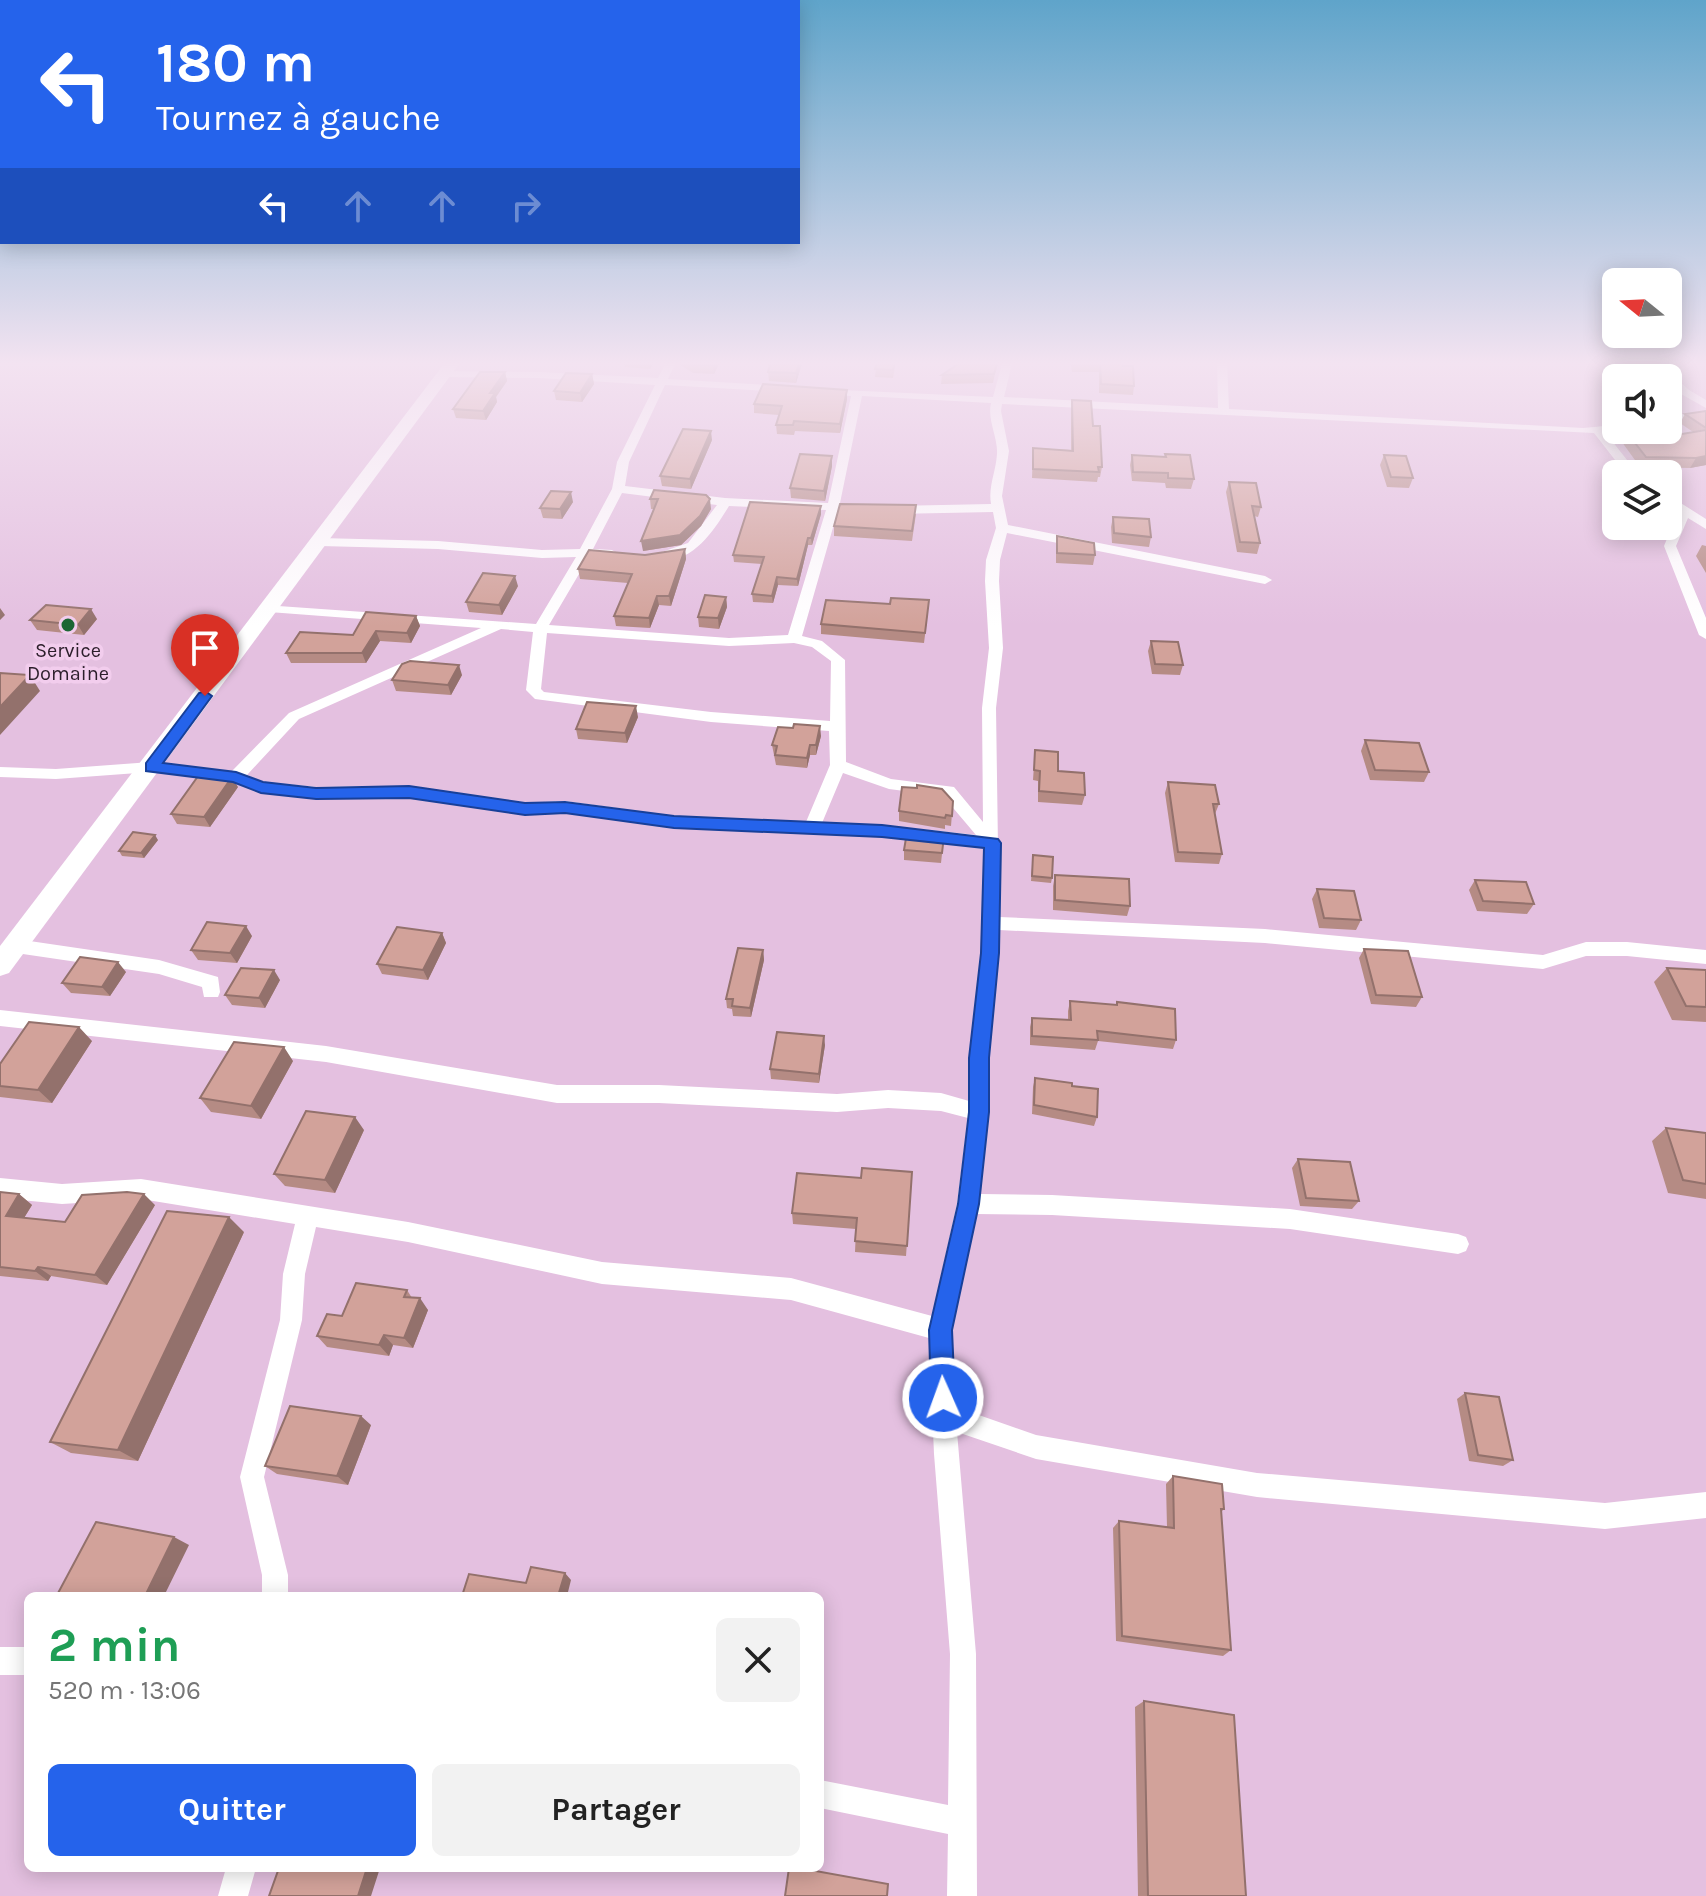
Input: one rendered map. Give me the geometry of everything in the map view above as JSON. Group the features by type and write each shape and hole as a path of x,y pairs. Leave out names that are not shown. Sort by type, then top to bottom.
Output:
{"street":[{"path":"0,966 389,448"},
{"path":"629,448 623,462 618,489 541,627 533,690 543,698 637,706 711,717 837,727"},
{"path":"794,639 833,506 845,448"},
{"path":"962,1896 963,1654 940,1330 968,1204 979,1112 979,1058 990,953 992,843 989,708 996,636 992,581 1000,518 996,496 1002,448"},
{"path":"618,489 725,502 861,508"},
{"path":"649,556 665,557 690,549 699,542 725,502"},
{"path":"876,509 1000,518 1265,580"},
{"path":"1682,509 1706,525"},
{"path":"1685,511 1670,546 1706,635"},
{"path":"320,542 438,545 542,554 633,555"},
{"path":"269,608 729,642 794,639 817,644 838,660 838,765 812,827"},
{"path":"236,777 294,716 502,624"},
{"path":"838,765 889,784 948,791 992,843"},
{"path":"0,772 56,774 151,767 236,777 261,787 316,793 409,792 525,809 565,807 674,822 812,827 992,843"},
{"path":"990,923 1265,936 1543,962 1586,949 1627,949 1706,957"},
{"path":"16,946 159,967 211,982 211,992"},
{"path":"0,1018 326,1054 557,1094 659,1094 837,1103 888,1099 941,1102 979,1112"},
{"path":"0,1188 62,1194 141,1189 408,1232 602,1273 791,1289 940,1330"},
{"path":"968,1204 1052,1205 1290,1219 1458,1244"},
{"path":"275,1592 275,1575 252,1477 291,1320 294,1274 308,1216"},
{"path":"944,1415 1036,1447 1257,1485 1605,1516 1706,1505"},
{"path":"0,1661 24,1661"},
{"path":"824,1795 963,1822"},
{"path":"233,1896 240,1872"}],"building":[{"path":"673,448 703,448 690,479 660,476"},
{"path":"1033,448 1073,451 1073,448 1101,448 1102,467 1098,467 1099,472 1033,469"},
{"path":"1639,448 1706,448 1706,456 1646,457"},
{"path":"800,454 832,456 824,491 790,488"},
{"path":"1165,454 1190,455 1194,479 1168,478 1168,473 1133,472 1132,455 1166,457"},
{"path":"1384,455 1406,456 1413,478 1391,477"},
{"path":"1229,482 1256,483 1261,507 1252,506 1260,543 1240,542"},
{"path":"654,490 706,495 710,499 700,516 680,535 641,541 658,499 650,499"},
{"path":"551,491 571,492 560,509 540,508"},
{"path":"750,502 821,506 797,579 777,577 772,596 752,594 764,557 733,555"},
{"path":"840,504 916,505 912,531 834,526"},
{"path":"1113,517 1149,519 1151,537 1114,533"},
{"path":"1057,536 1094,543 1095,555 1057,553"},
{"path":"685,549 669,596 657,596 649,618 614,616 632,574 578,569 589,550 645,555"},
{"path":"483,573 515,576 499,605 466,602"},
{"path":"705,595 726,597 718,618 698,617"},
{"path":"891,598 929,600 925,633 821,624 826,600 890,604"},
{"path":"46,605 91,609 78,625 30,620"},
{"path":"366,612 416,616 407,633 376,631 362,653 286,653 300,632 353,635"},
{"path":"1151,641 1178,642 1183,665 1155,664"},
{"path":"410,661 459,665 448,685 392,680 402,664"},
{"path":"0,673 30,675 0,707"},
{"path":"587,702 636,706 625,733 576,729"},
{"path":"794,724 820,726 816,745 810,745 807,758 775,755 777,746 772,745 778,727 793,728"},
{"path":"1365,740 1419,743 1429,772 1375,770"},
{"path":"1035,750 1058,752 1058,771 1084,773 1085,795 1039,791 1040,771 1034,770"},
{"path":"201,772 232,777 204,817 171,814"},
{"path":"1168,782 1215,785 1219,804 1213,804 1222,854 1178,852"},
{"path":"917,785 942,789 953,801 952,816 946,815 945,818 899,811 902,787 917,788"},
{"path":"133,832 155,835 141,853 119,851"},
{"path":"907,832 944,836 942,853 904,850"},
{"path":"1033,855 1053,857 1052,878 1032,876"},
{"path":"1055,875 1129,879 1130,906 1055,900"},
{"path":"1475,880 1526,882 1534,904 1483,901"},
{"path":"1317,889 1354,891 1361,920 1324,918"},
{"path":"207,922 246,926 230,953 191,950"},
{"path":"397,927 442,933 423,970 377,964"},
{"path":"738,948 763,950 750,1008 732,1006 733,999 726,999"},
{"path":"1364,949 1408,951 1422,997 1376,995"},
{"path":"80,957 118,962 102,987 62,983"},
{"path":"241,968 274,970 259,998 225,995"},
{"path":"1667,968 1706,970 1706,1007 1686,1006"},
{"path":"1070,1001 1117,1005 1117,1002 1175,1009 1176,1040 1097,1031 1098,1040 1032,1036 1032,1018 1071,1020"},
{"path":"29,1022 79,1027 38,1090 0,1086 0,1064"},
{"path":"777,1032 824,1036 819,1074 770,1069"},
{"path":"234,1042 284,1047 251,1106 200,1098"},
{"path":"1035,1078 1098,1089 1097,1117 1034,1105"},
{"path":"306,1111 355,1117 325,1180 274,1174"},
{"path":"1666,1128 1706,1133 1706,1184 1683,1180"},
{"path":"1298,1159 1350,1162 1359,1201 1306,1198"},
{"path":"862,1168 912,1172 907,1246 855,1241 857,1218 792,1213 797,1173 861,1178"},
{"path":"0,1192 19,1194 6,1216 65,1222 82,1195 144,1194 95,1275 38,1267 35,1271 0,1267"},
{"path":"167,1211 229,1217 118,1450 50,1442"},
{"path":"356,1283 407,1290 404,1297 420,1298 404,1338 384,1335 379,1345 317,1336 327,1314 342,1316"},
{"path":"1465,1393 1499,1397 1513,1460 1478,1455"},
{"path":"290,1406 361,1416 337,1476 265,1466"},
{"path":"1173,1476 1222,1484 1231,1650 1122,1636 1119,1521 1174,1528"},
{"path":"96,1522 174,1537 147,1592 59,1592"},
{"path":"531,1567 565,1573 559,1592 463,1592 469,1574 526,1583"},
{"path":"1144,1701 1234,1715 1246,1896 1148,1896"},
{"path":"278,1872 366,1872 358,1896 269,1896"},
{"path":"788,1872 821,1872 888,1884 887,1896 785,1896"}],"place":[{"name":"Service Domaine","path":"68,625"}],"route":[{"path":"205,696 151,767 236,777 261,787 316,793 409,792 525,809 565,807 674,822 882,831 992,843 990,953 979,1058 979,1112 968,1204 940,1330 943,1398"}]}
